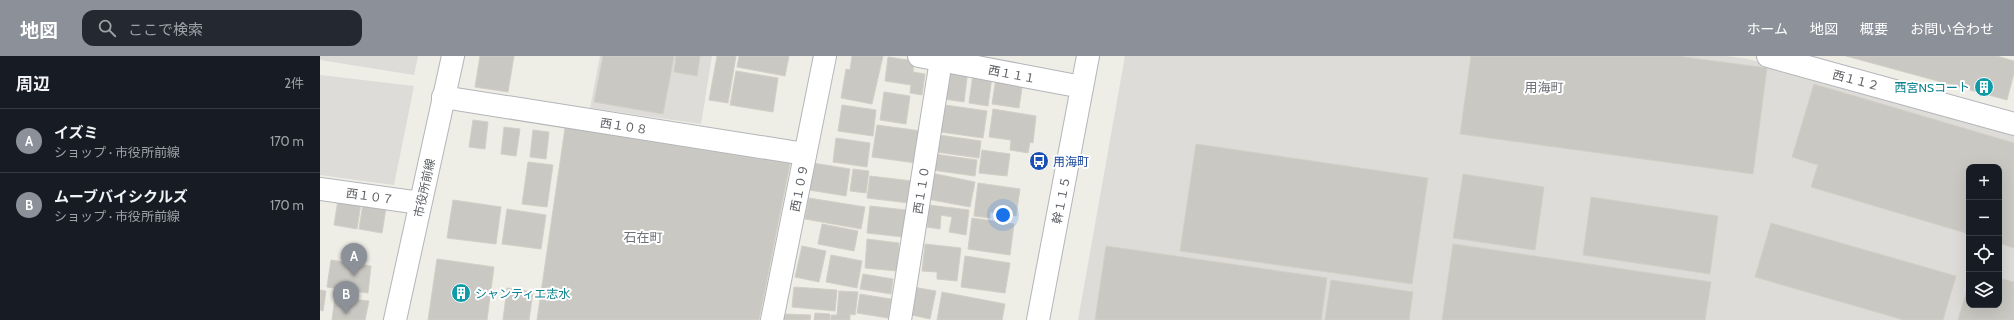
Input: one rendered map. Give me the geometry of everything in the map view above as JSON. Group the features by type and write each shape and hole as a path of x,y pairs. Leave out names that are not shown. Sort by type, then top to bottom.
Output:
{"street":[{"name":"市役所前線","path":"395,320 453,56"},
{"name":"西１０９","path":"772,320 825,56"},
{"name":"西１１１","path":"919,56 1082,87"},
{"name":"幹１１５","path":"1038,320 1088,56"},
{"name":"西１１２","path":"1768,56 2014,124"},
{"name":"西１１０","path":"900,320 941,60"},
{"name":"西１０８","path":"443,97 805,154"},
{"name":"西１０７","path":"320,189 420,203"}],"shaded area":[{"path":"320,56 418,56 414,75 320,60"},
{"path":"600,56 712,56 701,124 590,108"},
{"path":"1125,56 1726,56 1748,59 2014,133 2014,320 1078,320"},
{"path":"320,75 414,86 394,185 320,175"}],"building":[{"path":"480,56 514,56 508,92 475,87"},
{"path":"603,56 674,56 663,114 594,102"},
{"path":"676,56 700,56 697,76 674,72"},
{"path":"717,56 736,56 728,103 709,100"},
{"path":"739,56 789,56 785,76 737,67"},
{"path":"852,56 883,56 872,104 841,98 846,69 850,70"},
{"path":"1471,56 1677,56 1767,68 1753,174 1460,134"},
{"name":"西宮NSコート","path":"1846,56 1997,56 2014,61 2014,73 2007,100"},
{"path":"888,57 914,61 913,72 925,74 922,95 910,93 911,85 885,81"},
{"path":"949,67 968,70 964,102 944,99"},
{"path":"736,71 778,78 773,112 730,105"},
{"path":"973,74 992,77 988,106 969,103"},
{"path":"996,78 1023,81 1019,108 992,104"},
{"path":"1814,84 2014,143 2014,248 2002,244 2002,164 1966,164 1966,233 1811,187 1818,165 1792,157"},
{"path":"884,92 910,96 906,124 880,120"},
{"path":"842,105 876,110 873,136 838,131"},
{"path":"945,105 987,111 983,138 941,132"},
{"path":"993,109 1036,116 1033,143 1030,142 1028,153 1010,150 1011,140 989,137"},
{"path":"473,120 488,122 485,149 469,147"},
{"path":"877,125 921,131 916,163 872,157"},
{"path":"504,127 520,129 516,156 501,154"},
{"path":"565,128 790,164 759,320 537,320"},
{"path":"533,130 549,132 546,159 530,157"},
{"path":"939,135 981,141 979,158 936,152"},
{"path":"836,138 870,143 867,167 833,162"},
{"path":"1196,144 1428,178 1412,284 1180,251"},
{"path":"982,150 1010,154 1007,176 979,173"},
{"path":"934,154 977,160 975,176 932,170"},
{"path":"528,162 553,165 547,207 522,204"},
{"path":"813,163 850,169 846,196 809,190"},
{"path":"853,169 869,171 866,193 850,191"},
{"path":"931,173 975,182 970,207 927,199"},
{"path":"1463,174 1544,187 1535,250 1453,238"},
{"path":"870,176 912,181 909,203 867,198"},
{"path":"978,183 1020,189 1016,216 990,212 990,218 974,216"},
{"path":"1591,197 1718,216 1710,274 1583,255"},
{"path":"809,198 865,207 861,229 805,219"},
{"path":"338,200 361,203 357,229 334,225"},
{"path":"453,200 501,207 496,244 447,238"},
{"path":"363,204 386,208 382,233 359,229"},
{"path":"929,205 969,210 966,235 949,232 952,217 941,215 940,229 927,227"},
{"path":"870,206 906,210 903,237 867,233"},
{"path":"507,209 546,215 541,249 502,244"},
{"path":"972,218 1014,224 1010,255 968,249"},
{"path":"1771,223 1956,276 1943,320 1904,320 1755,277"},
{"path":"822,224 858,231 854,251 818,244"},
{"path":"867,239 899,243 897,271 865,268"},
{"path":"925,244 961,248 957,281 937,279 937,272 922,271"},
{"path":"1453,244 1711,282 1705,320 1442,320"},
{"path":"802,246 826,251 819,282 795,277"},
{"path":"1106,246 1327,278 1321,320 1095,320"},
{"path":"831,255 862,261 857,288 826,282"},
{"path":"965,256 1010,263 1005,293 961,287"},
{"name":"シャンティエ志水","path":"437,259 494,267 487,320 428,320"},
{"path":"331,260 371,266 368,293 327,287"},
{"path":"863,274 893,279 891,294 860,289"},
{"path":"2002,279 2014,282 2014,320 1958,320 1966,293 1966,308 2002,308"},
{"path":"1331,280 1413,292 1409,320 1325,320"},
{"path":"794,287 837,290 835,311 792,307"},
{"path":"913,287 936,291 930,319 907,314"},
{"path":"507,288 533,292 529,320 503,320"},
{"path":"320,290 326,291 323,311 320,310"},
{"path":"839,291 858,292 855,315 850,314 850,320 831,320 831,315 837,315"},
{"path":"942,292 1005,304 1002,320 937,320"},
{"path":"860,294 891,299 888,318 857,313"},
{"path":"335,297 369,301 365,320 332,320"},
{"path":"815,313 830,314 830,320 814,320"},
{"path":"783,314 811,315 810,320 783,320"}],"place":[{"name":"西宮NSコート","path":"1984,87"},
{"name":"用海町","path":"1039,161"},
{"name":"イズミ","path":"354,276"},
{"name":"シャンティエ志水","path":"461,293"},
{"name":"ムーブバイシクルズ","path":"346,314"}],"district":[{"name":"用海町","path":"1544,87"},
{"name":"石在町","path":"643,237"}]}
